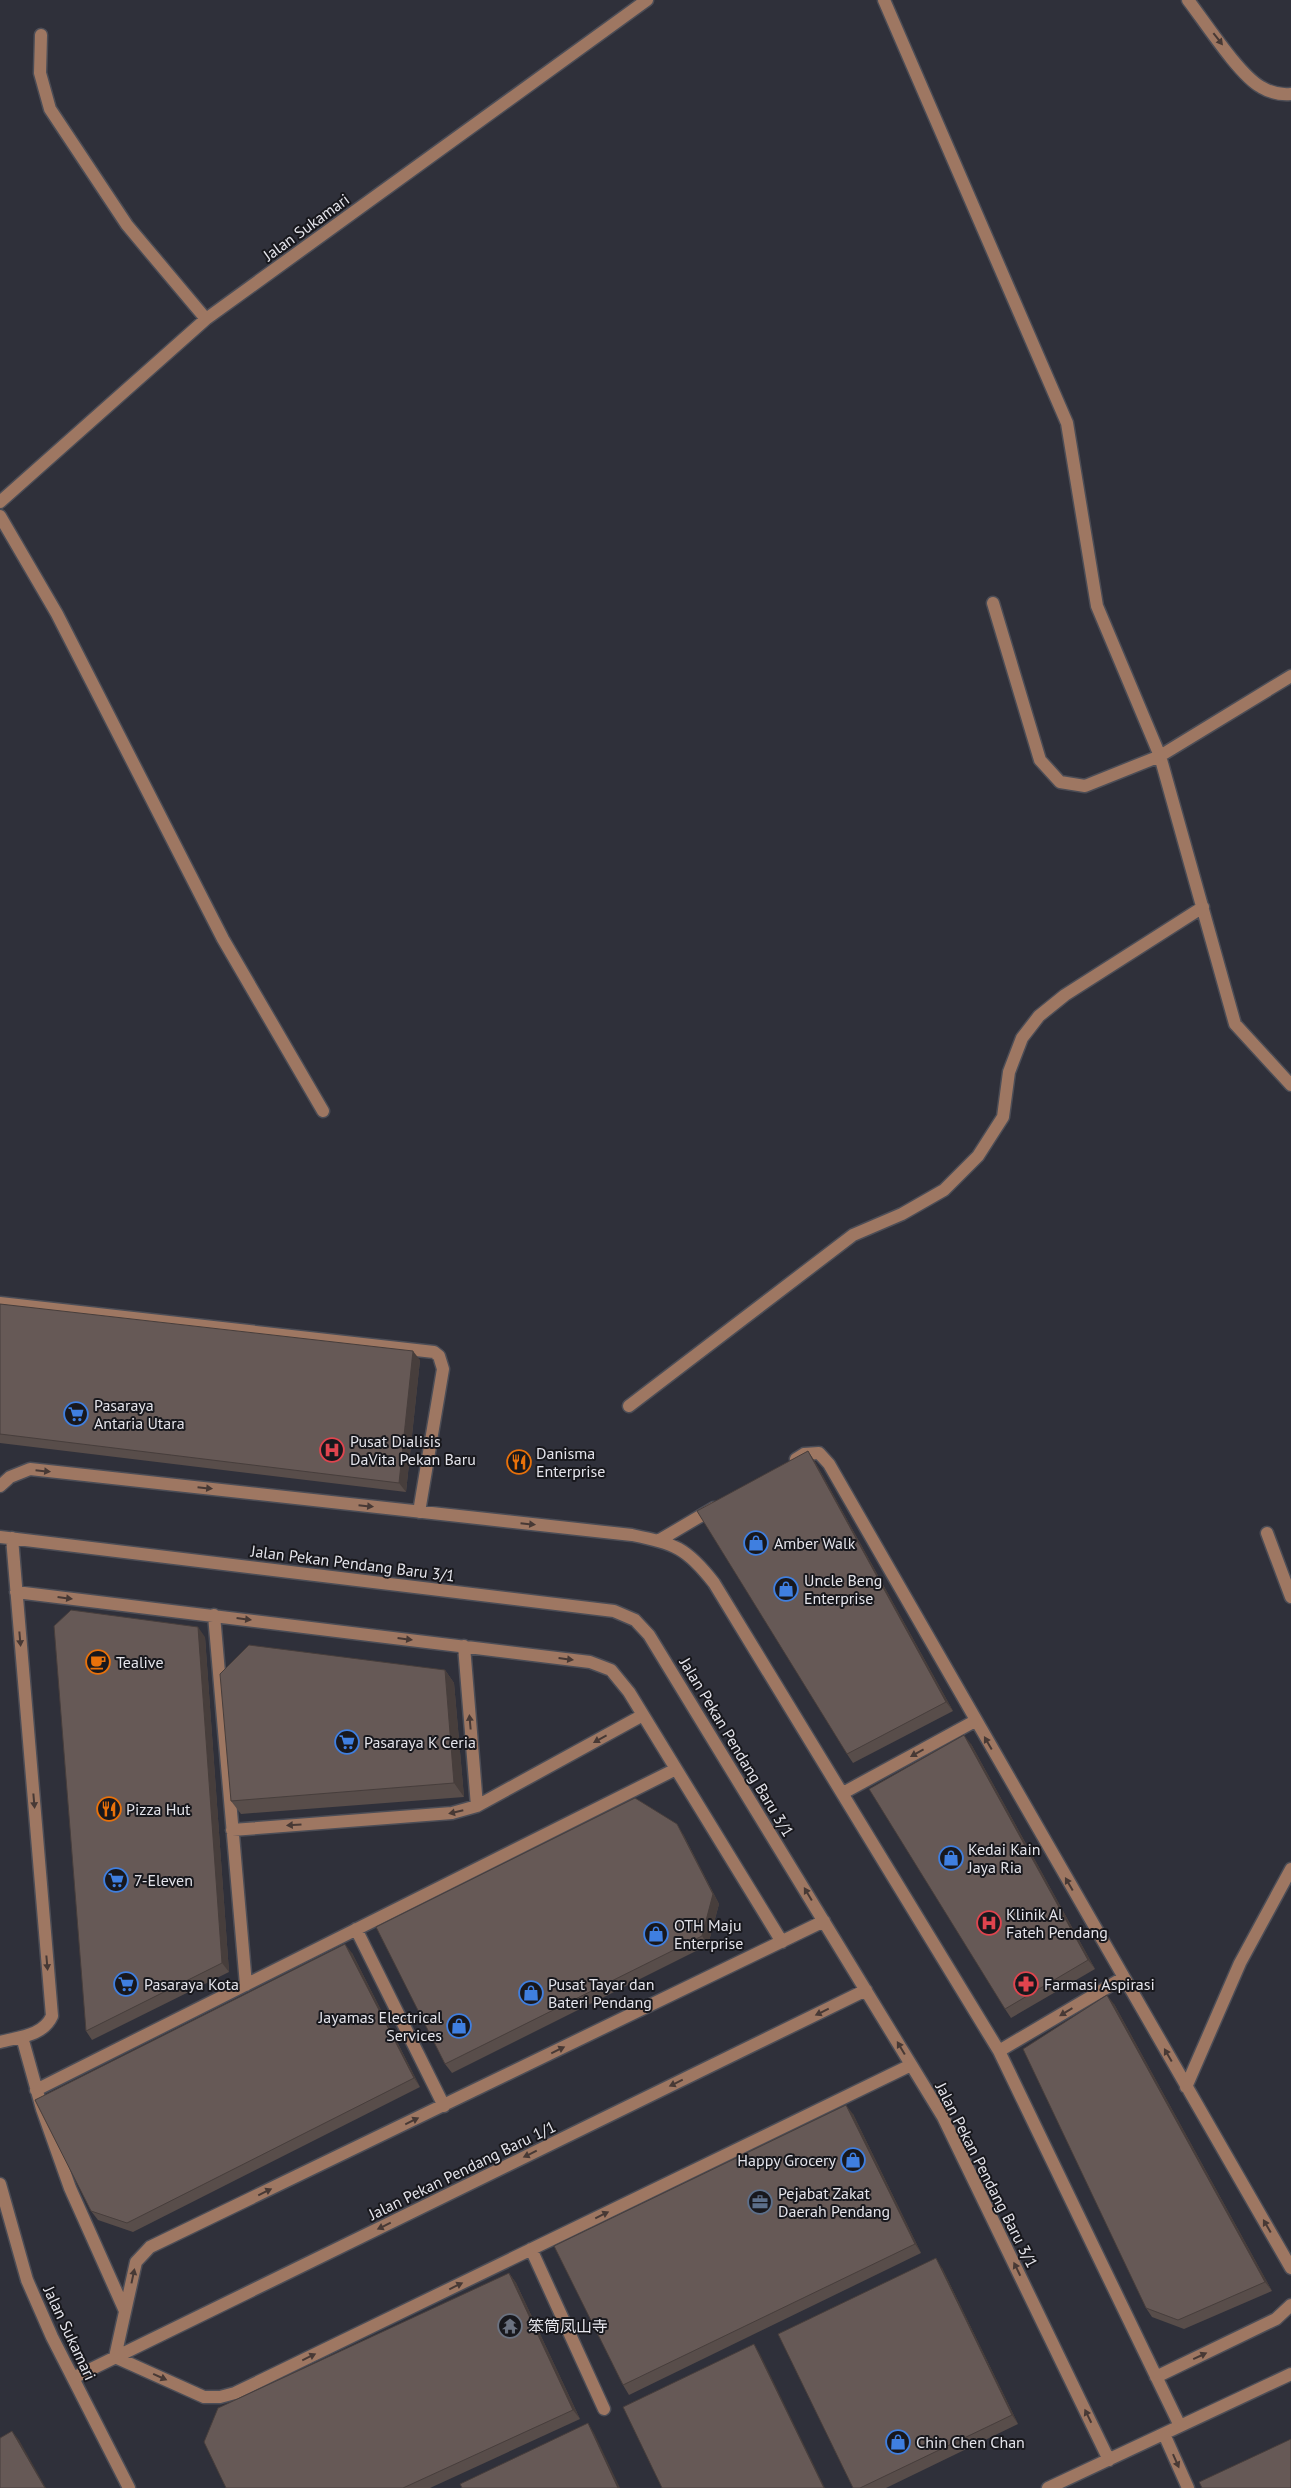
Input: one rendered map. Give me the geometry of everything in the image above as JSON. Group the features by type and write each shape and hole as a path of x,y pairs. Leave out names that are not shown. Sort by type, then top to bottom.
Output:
{"street":[{"name":"Jalan Sukamari","path":"0,502 206,319 647,0"},
{"path":"884,0 1067,423 1097,606 1160,756 1235,1024 1291,1085"},
{"path":"1188,0 1244,72 1260,87 1278,95 1291,94"},
{"path":"41,35 40,73 50,109 127,225 206,319"},
{"path":"0,516 57,614 223,939 323,1111"},
{"path":"993,603 1040,760 1060,782 1085,786 1160,756 1291,676"},
{"path":"629,1406 853,1235 902,1214 944,1190 978,1156 1002,1117 1009,1072 1022,1038 1039,1016 1065,995 1203,907"},
{"path":"0,1303 434,1352 440,1356 442,1369 419,1512"},
{"path":"787,1464 811,1452 819,1453 825,1458 1291,2268"},
{"path":"0,1486 10,1477 30,1469 632,1535 681,1548 699,1564 714,1582 999,2051 1180,2426"},
{"path":"658,1541 727,1500"},
{"path":"1267,1533 1291,1597"},
{"path":"0,2042 38,2032 48,2025 52,2016 16,1592 6,1537"},
{"name":"Jalan Pekan Pendang Baru 3/1","path":"6,1537 614,1611 635,1620 649,1635 943,2117 1109,2460"},
{"path":"16,1592 590,1662 611,1670 629,1692 782,1942"},
{"path":"214,1615 246,1985"},
{"path":"464,1646 477,1806"},
{"path":"232,1830 452,1813 477,1806 643,1715"},
{"path":"843,1793 975,1721"},
{"path":"36,2090 676,1769"},
{"path":"1186,2087 1240,1963 1291,1869"},
{"path":"824,1921 150,2247 136,2262 115,2358 204,2396 220,2397 236,2392 911,2065"},
{"path":"356,1929 444,2106"},
{"path":"999,2051 1123,1978"},
{"name":"Jalan Pekan Pendang Baru 1/1","path":"73,2378 866,1990"},
{"path":"22,2037 36,2090 70,2188 125,2311"},
{"name":"Jalan Sukamari","path":"0,2184 28,2280 52,2337 129,2488"},
{"path":"530,2250 604,2409"},
{"path":"1156,2377 1276,2319 1291,2305"},
{"path":"1048,2488 1291,2374"},
{"path":"1164,2434 1188,2488"}],"building":[{"path":"0,1304 413,1351 399,1483 0,1434"},
{"path":"808,1451 946,1702 847,1754 697,1511"},
{"path":"71,1610 198,1627 222,1963 86,2031 54,1626"},
{"name":"Pasaraya K Ceria","path":"249,1645 445,1670 454,1783 231,1801 220,1674"},
{"path":"964,1735 1088,1960 1005,2009 869,1789"},
{"path":"635,1798 677,1824 713,1894 702,1936 445,2064 376,1927"},
{"path":"345,1944 414,2078 127,2223 91,2211 35,2100"},
{"path":"1107,1995 1265,2282 1178,2320 1146,2308 1023,2049"},
{"path":"846,2105 915,2244 623,2385 554,2246"},
{"path":"936,2258 1012,2415 860,2488 853,2488 778,2334"},
{"path":"509,2273 573,2410 403,2488 226,2488 204,2442 218,2408"},
{"path":"754,2344 824,2488 662,2488 623,2407"},
{"path":"588,2423 618,2488 462,2488 460,2484"},
{"path":"12,2431 45,2488 0,2488 0,2438"},
{"path":"1291,2439 1291,2488 1202,2488 1199,2482"}],"place":[{"name":"Pasaraya Antaria Utara","path":"76,1414"},
{"name":"Pusat Dialisis DaVita Pekan Baru","path":"332,1450"},
{"name":"Danisma Enterprise","path":"519,1462"},
{"name":"Amber Walk","path":"756,1543"},
{"name":"Uncle Beng Enterprise","path":"786,1589"},
{"name":"Tealive","path":"98,1662"},
{"name":"Pasaraya K Ceria","path":"347,1742"},
{"name":"Pizza Hut","path":"109,1809"},
{"name":"Kedai Kain Jaya Ria","path":"951,1858"},
{"name":"7-Eleven","path":"116,1880"},
{"name":"Klinik Al Fateh Pendang","path":"989,1923"},
{"name":"OTH Maju Enterprise","path":"656,1934"},
{"name":"Pasaraya Kota","path":"126,1984"},
{"name":"Farmasi Aspirasi","path":"1026,1984"},
{"name":"Pusat Tayar dan Bateri Pendang","path":"531,1993"},
{"name":"Jayamas Electrical Services","path":"459,2026"},
{"name":"Happy Grocery","path":"853,2160"},
{"name":"Pejabat Zakat Daerah Pendang","path":"760,2202"},
{"name":"笨筒凤山寺","path":"510,2326"},
{"name":"Chin Chen Chan","path":"898,2442"}]}
